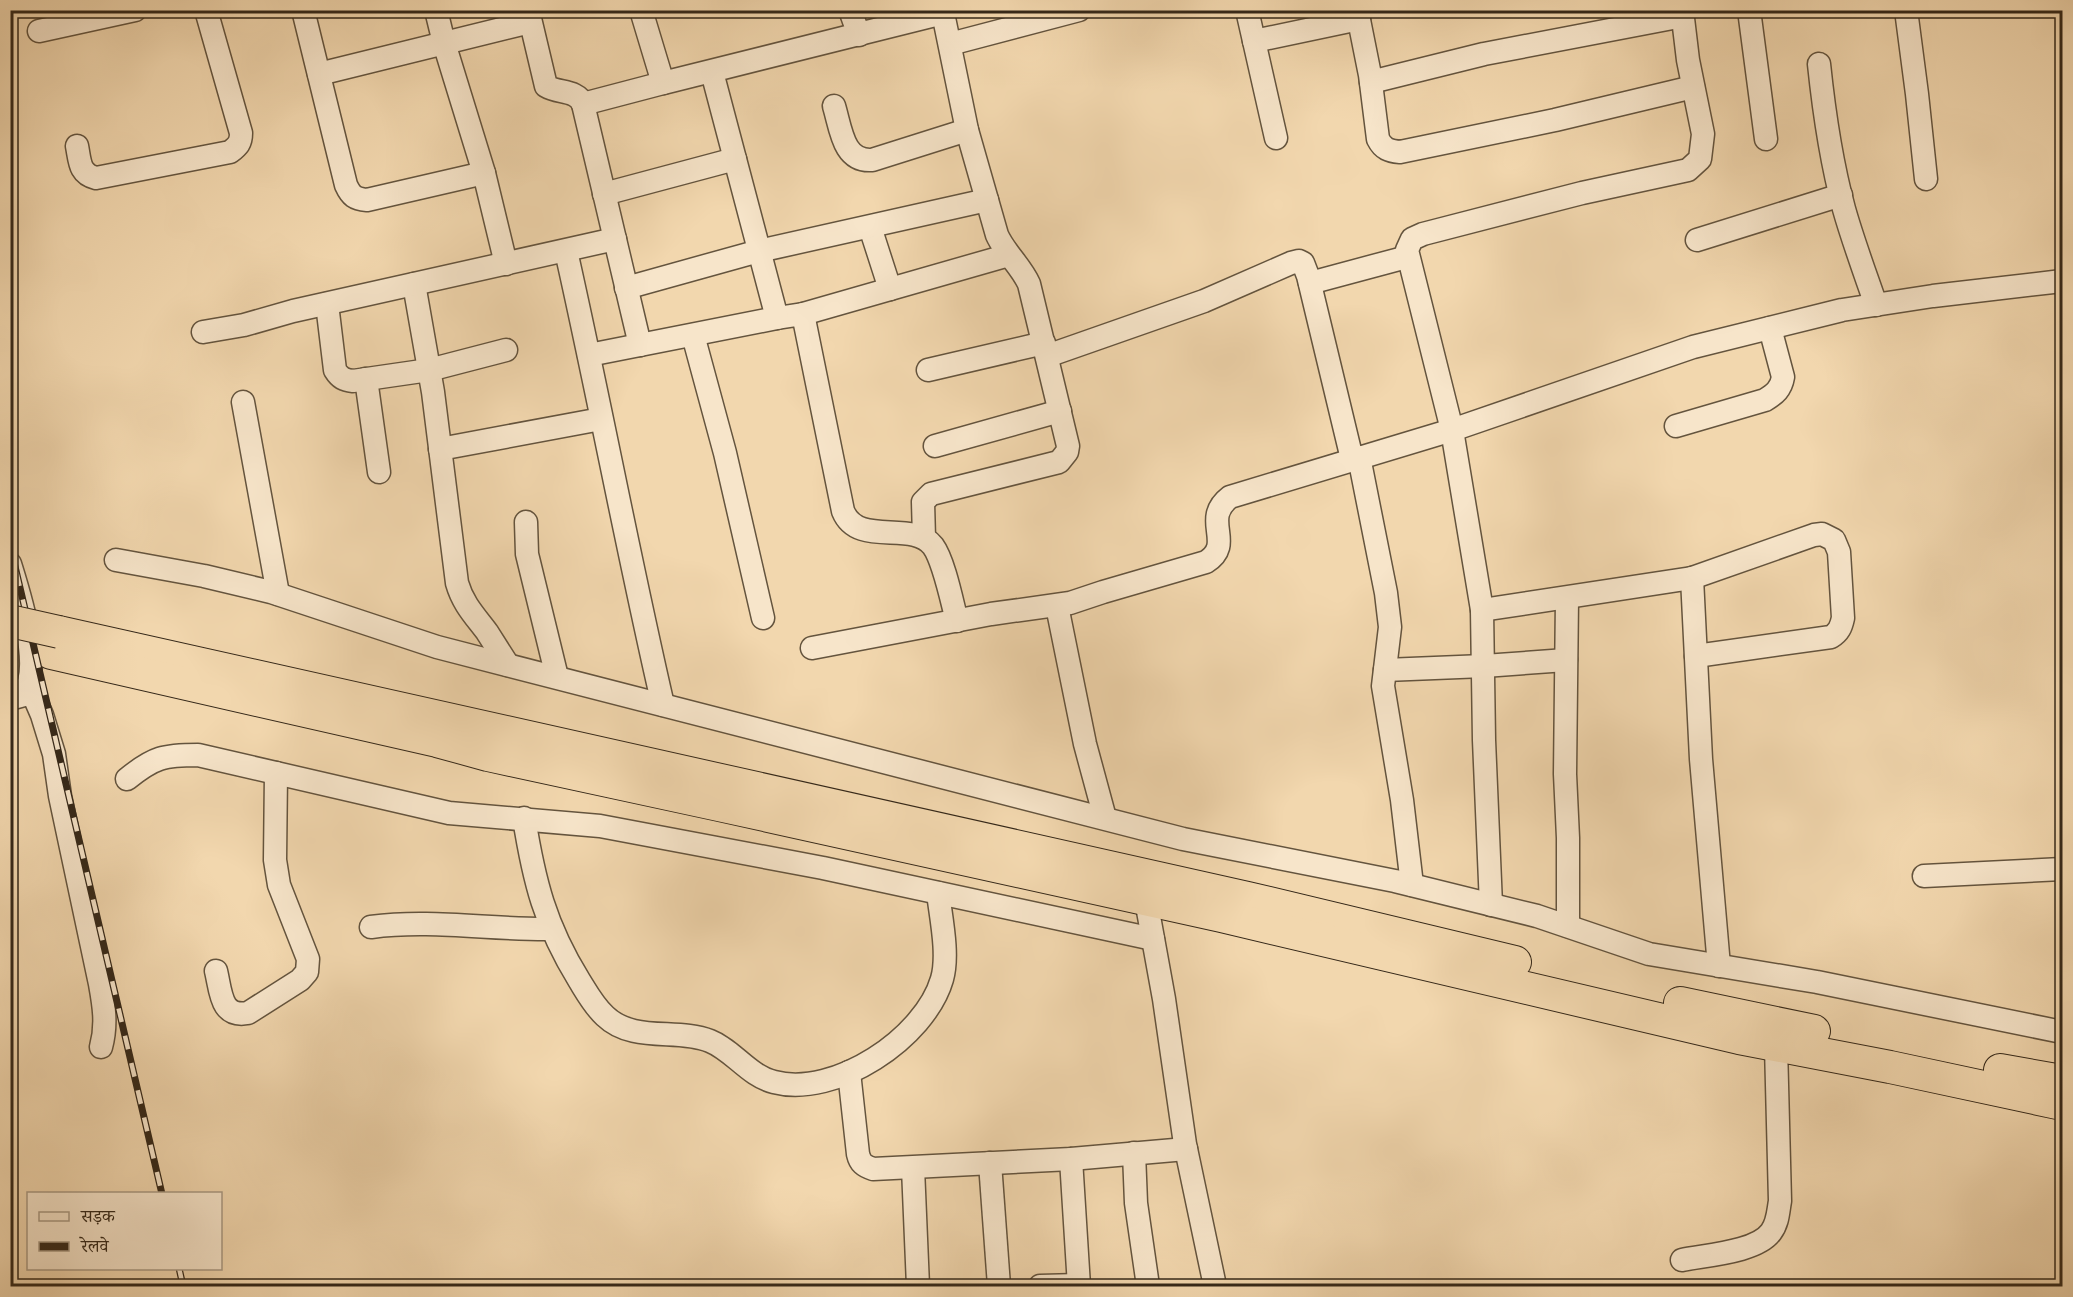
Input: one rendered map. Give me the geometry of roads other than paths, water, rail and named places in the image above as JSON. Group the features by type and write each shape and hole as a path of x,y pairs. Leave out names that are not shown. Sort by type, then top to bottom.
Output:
{"highway":[{"path":"10,621 55,643 488,755 719,804 1146,900 1776,1046 2062,1104"},
{"path":"10,643 55,643 1248,898 1680,1002 2062,1081"}],"street":[{"path":"39,30 135,10"},
{"path":"77,146 84,174 96,178 230,152 238,146 242,133 206,10"},
{"path":"303,10 346,185 351,195 357,199 367,200 484,173"},
{"path":"436,10 484,173 506,264"},
{"path":"641,10 663,83"},
{"path":"850,10 859,34"},
{"path":"950,44 1079,10"},
{"path":"1247,10 1276,138"},
{"path":"1749,10 1766,139"},
{"path":"1906,10 1926,179"},
{"path":"583,104 943,12 967,130 997,235 1029,284 1068,452 1059,462 931,494 923,502 924,538"},
{"path":"1371,82 1484,54 1682,13 1693,87 1703,134 1700,159 1688,170 1423,234 1412,239 1407,250 1452,430 1482,609 1484,740 1491,904"},
{"path":"1254,42 1358,15 1371,82 1378,139 1382,146 1390,151 1400,152 1555,120 1693,87"},
{"path":"319,74 444,43 529,16 546,86 558,92 574,94 583,104 640,345"},
{"path":"1819,64 1824,106 1841,195 1876,304"},
{"path":"712,72 777,318"},
{"path":"834,106 848,150 862,161 872,160 967,130"},
{"path":"604,194 735,159"},
{"path":"1697,240 1841,195"},
{"path":"626,288 759,251 987,200"},
{"path":"870,227 890,289"},
{"path":"203,332 244,325 615,239"},
{"path":"566,251 627,546 663,705"},
{"path":"589,355 803,314 1009,255"},
{"path":"1310,283 1407,257"},
{"path":"928,370 1045,349 1204,301 1291,263 1299,261 1303,263 1355,458 1386,593 1390,627 1383,686 1402,800 1412,885"},
{"path":"812,648 1012,611 1057,606 1206,562 1218,551 1220,545 1216,517 1224,502 1230,497 1452,430 1693,347 1842,310 2062,281"},
{"path":"414,284 429,370 457,584 461,597 470,612 494,642 508,665"},
{"path":"327,304 335,370 339,377 346,381 429,370 506,350"},
{"path":"803,314 843,511 847,520 862,529 918,536 933,545 939,557 957,621"},
{"path":"1677,426 1765,400 1776,393 1782,384 1783,377 1770,328"},
{"path":"693,335 726,453 763,618"},
{"path":"366,379 380,472"},
{"path":"243,402 278,594"},
{"path":"935,446 1060,411"},
{"path":"440,449 601,419"},
{"path":"526,522 527,554 557,677"},
{"path":"1482,609 1692,578 1822,534 1834,540 1839,552 1843,618 1841,628 1836,633 1831,637 1696,656"},
{"path":"116,560 204,576 278,594 437,647 1183,838 1412,885 1491,904 1537,916 1649,954 1817,982 2062,1032"},
{"path":"10,564 31,649 29,685 42,715 54,754 60,796 98,973 105,1013 101,1047"},
{"path":"1692,578 1702,770 1719,966"},
{"path":"1567,598 1564,774 1568,838 1568,926"},
{"path":"1057,606 1085,744 1105,818"},
{"path":"1385,670 1566,660"},
{"path":"10,699 21,696 29,685"},
{"path":"127,779 141,767 168,755 198,755 449,813 600,825 822,868 1153,939"},
{"path":"216,971 223,1003 234,1013 241,1014 248,1013 300,980 308,967 308,959 279,885 275,860 276,773"},
{"path":"524,818 538,893 552,928 569,964 590,998 612,1022 631,1029 662,1035 711,1041 772,1082 801,1085 828,1081 849,1072 907,1034 924,1016 943,978 945,963 938,893"},
{"path":"1924,876 2062,869"},
{"path":"1146,900 1186,1149 1215,1287"},
{"path":"371,927 397,923 420,923 496,929 552,928"},
{"path":"1682,1260 1749,1247 1762,1242 1771,1233 1777,1221 1780,1201 1776,1046"},
{"path":"849,1072 860,1161 866,1167 873,1169 1071,1159 1186,1149"},
{"path":"1134,1153 1136,1203 1148,1287"},
{"path":"1040,1287 1079,1286 1071,1159"},
{"path":"990,1163 999,1287"},
{"path":"913,1168 918,1287"}],"railway":[{"path":"10,545 162,1192"},
{"path":"179,1270 183,1286"}]}
